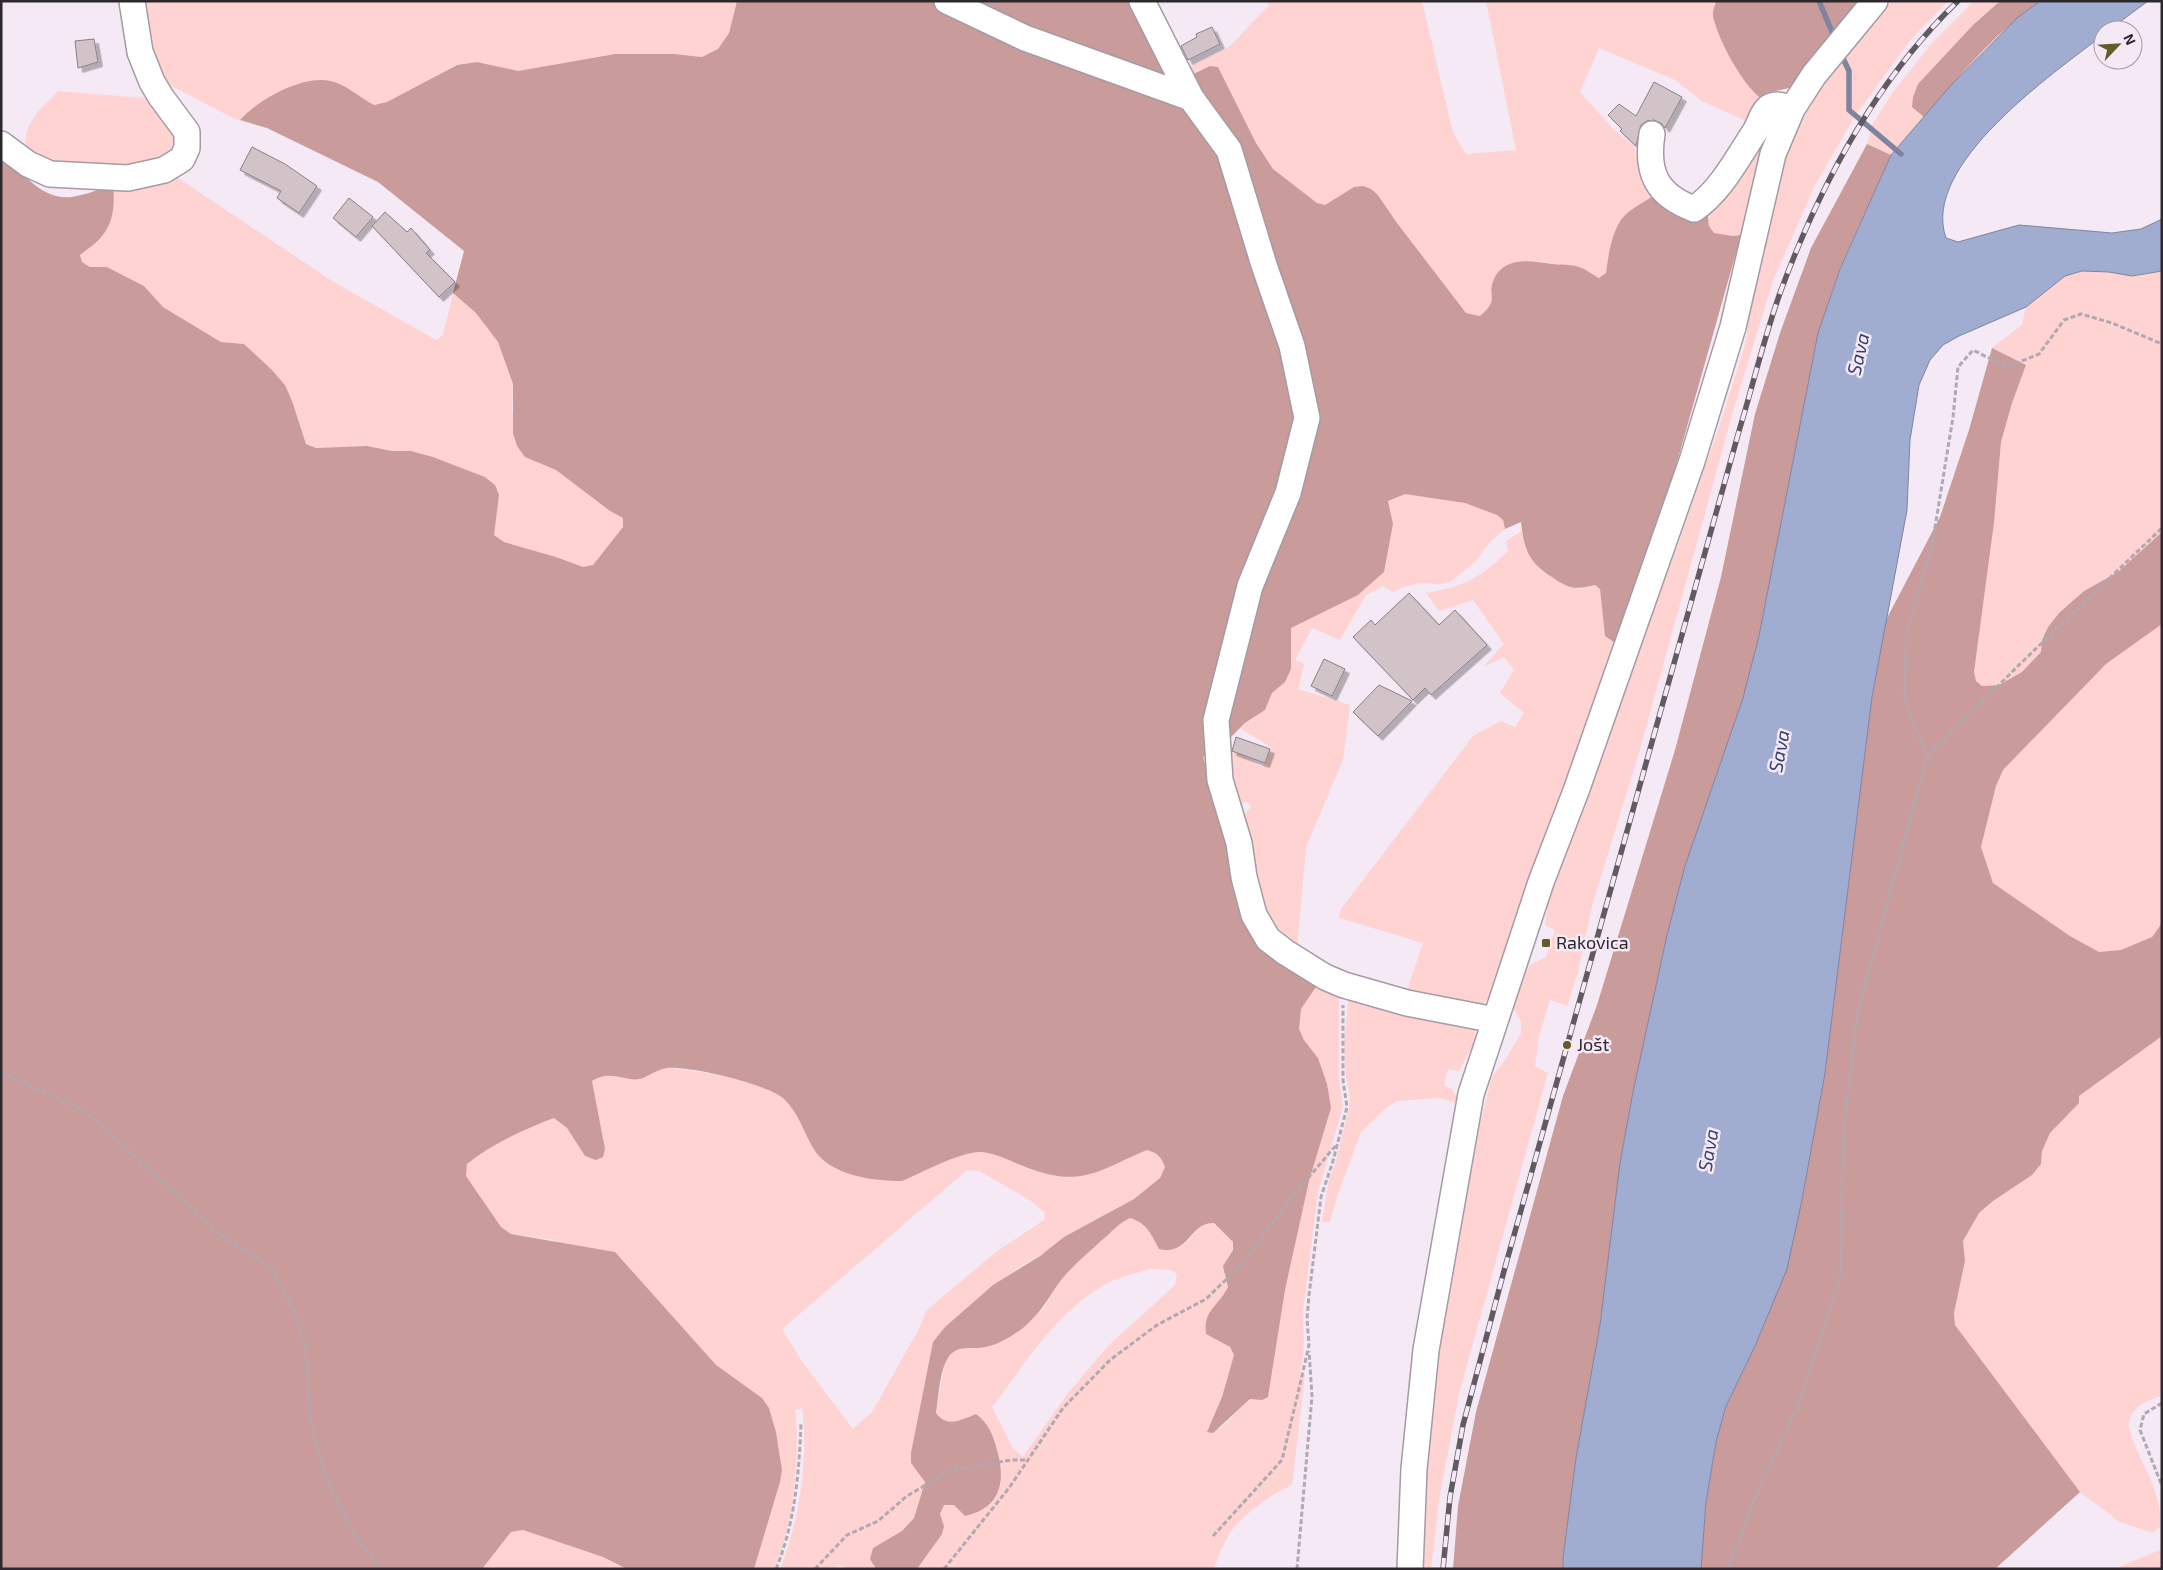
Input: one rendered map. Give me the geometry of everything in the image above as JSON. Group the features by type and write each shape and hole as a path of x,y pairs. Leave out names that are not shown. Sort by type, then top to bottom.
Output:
{"street":[{"path":"1,144 28,164 50,174 128,178 164,170 182,159 187,148 187,132 161,98 152,82 140,52 132,1"},
{"path":"947,1 1025,38 1191,98"},
{"path":"1142,1 1191,98 1229,150 1264,264 1292,346 1307,418 1288,493 1250,586 1216,720 1220,780 1239,843 1244,876 1254,915 1268,939 1325,977 1344,985 1407,1003 1495,1020"},
{"path":"1410,1569 1414,1469 1426,1350 1471,1094 1541,882 1576,790 1692,461 1733,327 1773,154 1792,108 1814,75 1876,1"},
{"path":"1652,134 1649,156 1658,186 1679,204 1694,209 1706,201 1720,184 1767,108 1776,104 1792,108"}],"path":[{"path":"1927,757 1904,698 1907,632 1932,546 1953,416 1958,367 1973,350 2007,368 2039,354 2064,320 2081,314 2112,323 2162,344"},
{"path":"1728,1569 1754,1500 1799,1403 1840,1277 1844,1128 1857,1015 1927,757 2022,662 2162,528"},
{"path":"1297,1569 1312,1396 1309,1295 1321,1196 1347,1107 1343,1080 1342,1044 1344,985"},
{"path":"1,1072 86,1112 222,1236 271,1267 293,1308 306,1346 310,1419 325,1476 351,1529 381,1569"},
{"path":"944,1569 1008,1488 1063,1408 1110,1360 1157,1325 1206,1299 1242,1264 1292,1197 1337,1144"},
{"path":"1213,1536 1282,1460 1309,1345"},
{"path":"2162,1403 2144,1414 2140,1430 2162,1486"},
{"path":"776,1569 784,1549 798,1482 801,1424"},
{"path":"814,1569 847,1535 878,1521 907,1496 951,1470 1011,1460 1027,1460"}],"shaded area":[{"path":"137,1 737,1 729,33 718,49 702,57 674,54 615,54 518,71 477,62 456,65 387,102 374,105 361,98 251,109 240,120 158,79"},
{"path":"737,1 1138,1 1191,75 1210,66 1218,67 1256,143 1273,169 1317,203 1325,205 1354,187 1363,186 1371,189 1378,195 1397,223 1466,313 1480,316 1486,310 1492,301 1491,289 1494,279 1499,272 1512,263 1527,261 1573,265 1599,278 1606,273 1612,241 1622,219 1630,211 1653,196 1686,220 1707,209 1709,226 1714,233 1733,236 1741,235 1670,487 1615,643 1605,636 1600,589 1595,585 1582,588 1568,586 1537,566 1526,547 1521,522 1505,529 1503,520 1497,515 1465,503 1405,494 1388,501 1393,524 1384,572 1358,595 1291,628 1291,669 1285,682 1272,693 1265,710 1245,723 1220,748 1203,757 1230,838 1247,921 1320,981 1301,1009 1299,1029 1304,1040 1318,1058 1327,1084 1331,1108 1309,1181 1285,1290 1268,1397 1262,1400 1250,1399 1213,1433 1207,1432 1222,1397 1234,1355 1230,1347 1206,1334 1209,1314 1228,1287 1223,1266 1233,1250 1233,1242 1214,1223 1206,1224 1199,1228 1177,1248 1169,1250 1159,1249 1145,1226 1130,1218 1118,1226 1072,1268 1061,1280 1038,1313 1023,1328 991,1346 963,1348 950,1355 946,1361 940,1383 936,1413 940,1418 950,1421 960,1420 976,1414 984,1422 992,1435 1000,1462 1001,1473 998,1492 986,1507 965,1516 954,1505 944,1505 940,1514 944,1526 942,1534 917,1569 876,1569 870,1559 873,1548 902,1531 914,1518 925,1482 911,1463 911,1453 933,1342 945,1327 993,1285 1040,1256 1064,1237 1134,1199 1160,1178 1165,1167 1162,1161 1159,1156 1147,1150 1091,1174 1065,1177 1031,1169 993,1154 981,1152 963,1155 902,1181 878,1180 853,1175 830,1165 813,1148 789,1104 775,1093 762,1088 728,1077 678,1068 663,1069 637,1079 606,1076 592,1081 605,1149 603,1157 596,1160 585,1156 567,1128 554,1118 520,1132 487,1150 467,1164 466,1176 501,1227 511,1234 615,1252 716,1365 762,1398 769,1408 776,1432 782,1470 754,1569 627,1569 603,1557 523,1530 511,1532 482,1569 1,1569 1,150 24,175 50,194 72,197 113,185 114,205 109,225 100,239 80,255 82,262 90,267 107,267 144,286 163,307 221,342 244,344 285,385 306,444 316,448 367,446 392,451 411,451 433,457 485,477 495,485 499,495 494,535 504,542 583,567 593,565 623,527 623,518 610,511 556,470 525,457 517,446 513,433 513,384 498,342 476,313 453,293 464,251 378,182 267,128 240,120 269,97 294,85 319,80 330,81 347,88 374,105 387,102 457,65 477,62 518,71 615,54 674,54 702,57 718,49 729,33"},
{"path":"1266,1 1422,1 1453,133 1466,154 1516,150 1486,1 1716,1 1713,15 1762,99 1746,121 1702,101 1675,80 1599,48 1580,92 1613,129 1634,146 1644,184 1653,196 1630,211 1622,219 1612,241 1606,273 1599,278 1579,267 1536,261 1493,282 1492,301 1480,316 1466,313 1397,223 1378,194 1354,187 1325,205 1317,203 1273,169 1256,143 1223,77 1200,69 1191,75 1188,67 1229,47 1269,5"},
{"path":"1716,1 1859,1 1789,88 1766,93 1762,99 1739,73 1720,37 1713,16"},
{"path":"1892,1 1948,1 1912,38 1855,116 1815,185 1773,281 1734,408 1641,746 1592,906 1578,972 1567,1006 1550,1000 1539,1036 1535,1066 1548,1073 1459,1394 1440,1494 1431,1569 1420,1569 1421,1509 1441,1323 1463,1189 1492,1077 1521,1033 1521,1021 1510,1004 1530,965 1546,957 1555,930 1545,925 1550,888 1673,558 1719,427 1745,345 1759,251 1777,180 1799,125 1820,90"},
{"path":"1974,1 2000,1 1973,25 1918,84 1912,106 1924,117 1891,155 1867,144 1872,125 1893,92 1932,43"},
{"path":"2000,1 2040,1 2008,26 1964,70 1924,117 1912,107 1913,97 1918,84 1973,25"},
{"path":"58,91 156,99 173,121 180,149 158,167 80,169 38,159 25,146 28,129 31,121 40,109"},
{"path":"1768,129 1770,132 1760,153 1741,235 1733,236 1714,233 1709,226 1707,209"},
{"path":"1867,144 1891,155 1840,268 1818,333 1759,636 1743,698 1685,866 1667,935 1633,1092 1620,1163 1600,1325 1576,1458 1563,1569 1453,1569 1458,1506 1476,1412 1563,1096 1597,1005 1675,750 1721,577 1755,414 1780,333 1811,248"},
{"path":"172,174 332,281 436,340 443,335 453,293 476,313 498,342 513,384 512,408 517,446 525,456 556,470 610,511 623,518 623,527 593,565 583,568 556,557 504,542 493,535 499,495 485,477 433,457 411,451 392,451 367,446 316,448 306,443 285,385 244,344 222,342 163,307 144,286 107,267 90,267 82,262 80,255 97,240 108,226 113,208 113,185"},
{"path":"2082,271 2109,272 2132,276 2162,271 2162,532 2118,572 2084,591 2059,613 2048,627 2042,640 2041,652 2022,672 1999,685 1982,686 1976,681 1974,672 1994,523 2001,442 2012,403 2026,365 1992,348 2022,325 2026,307 2065,276"},
{"path":"1992,348 2026,365 2012,403 2001,442 1994,523 1974,672 1976,681 1982,686 1999,685 2022,672 2041,652 2042,640 2048,627 2059,613 2084,591 2118,572 2162,532 2162,624 2106,664 2003,770 1996,786 1981,847 1993,883 2070,936 2099,952 2121,950 2152,937 2162,923 2162,1036 2079,1096 2079,1103 2050,1133 2042,1151 2041,1164 2032,1175 1993,1201 1979,1213 1963,1241 1965,1261 1954,1313 1955,1325 2080,1492 1995,1569 1701,1569 1706,1502 1716,1442 1726,1406 1755,1346 1770,1309 1795,1231 1802,1200 1825,1073 1872,697 1886,620 1940,517 1969,430"},
{"path":"1405,494 1456,501 1483,508 1494,512 1501,518 1505,529 1490,542 1476,561 1450,582 1439,584 1420,583 1393,592 1383,586 1366,595 1340,640 1312,628 1295,660 1304,664 1298,689 1350,705 1343,760 1306,847 1297,950 1269,928 1240,822 1251,806 1246,801 1238,808 1218,802 1203,757 1220,748 1225,743 1262,767 1272,748 1240,728 1265,710 1272,693 1285,682 1291,669 1291,628 1358,595 1384,572 1393,524 1388,501"},
{"path":"1522,531 1526,551 1579,589 1595,585 1600,589 1605,636 1615,643 1492,995 1478,1008 1405,996 1423,943 1339,918 1341,909 1473,736 1501,721 1515,727 1524,713 1500,693 1514,670 1504,657 1483,667 1504,644 1473,600 1439,611 1426,593 1451,588 1480,575 1508,551 1506,541"},
{"path":"2162,624 2162,923 2152,937 2121,950 2099,952 2070,936 1993,883 1981,847 1996,786 2003,770 2106,664"},
{"path":"1320,981 1337,988 1339,999 1339,1080 1343,1107 1318,1192 1303,1311 1304,1347 1300,1374 1305,1374 1292,1485 1262,1503 1235,1526 1225,1541 1214,1569 917,1569 944,1526 940,1514 944,1505 954,1505 965,1516 978,1511 992,1501 1001,1483 961,1420 947,1421 936,1413 945,1362 952,1353 963,1348 985,1348 1006,1340 1043,1309 1056,1286 1078,1259 1102,1241 1116,1225 1130,1217 1145,1226 1159,1249 1181,1247 1201,1226 1213,1223 1233,1242 1225,1269 1228,1287 1206,1334 1230,1347 1234,1355 1222,1397 1208,1432 1221,1428 1250,1399 1262,1400 1268,1397 1285,1290 1309,1181 1331,1108 1318,1058 1304,1040 1299,1029 1301,1009","holes":["1150,1269 1171,1270 1177,1274 1175,1285 1108,1346 1068,1393 1023,1457 1013,1448 992,1407 1044,1338 1074,1307 1091,1293 1110,1282"]},
{"path":"1349,992 1473,1027 1477,1038 1459,1071 1448,1069 1444,1086 1452,1089 1457,1098 1457,1103 1439,1098 1397,1101 1385,1109 1361,1132 1330,1222 1322,1222 1329,1179 1335,1165 1349,1108 1350,1097 1346,1078 1344,1044"},
{"path":"2162,1036 2162,1396 2149,1400 2137,1408 2130,1418 2129,1425 2134,1444 2150,1478 2158,1501 2160,1527 2152,1533 2120,1522 2080,1492 1955,1325 1954,1313 1965,1261 1963,1241 1979,1213 1993,1201 2032,1175 2041,1164 2042,1151 2050,1133 2079,1096"},
{"path":"670,1068 712,1074 744,1081 771,1090 782,1097 793,1108 815,1151 902,1181 963,1155 981,1152 993,1154 1031,1169 1065,1177 1091,1174 1147,1150 1156,1154 1164,1164 1165,1167 1160,1178 1134,1199 1018,1268 945,1327 911,1463 925,1482 914,1518 902,1531 873,1548 873,1566 876,1569 845,1569 841,1566 823,1569 780,1569 787,1550 801,1490 804,1448 802,1408 795,1410 797,1448 794,1491 781,1552 774,1569 754,1569 780,1482 780,1454 776,1432 769,1408 762,1398 727,1374 554,1240 512,1234 501,1227 466,1176 467,1164 487,1150 520,1132 554,1118 567,1128 585,1156 605,1149 592,1081 601,1075 642,1079 654,1071","holes":["967,1170 979,1171 1030,1200 1045,1213 1044,1220 996,1252 927,1310 919,1329 872,1412 853,1429 803,1363 782,1329"]},
{"path":"523,1530 603,1557 627,1569 482,1569 511,1532"},
{"path":"2162,1549 2162,1569 2115,1569"}],"water":[{"name":"Sava","path":"2040,1 2148,1 2122,20 2093,20 2093,43 2054,72 1996,123 1971,152 1953,181 1943,210 1946,238 1958,242 2019,225 2112,233 2141,229 2162,219 2162,271 2132,276 2109,272 2082,271 2065,276 2026,307 1959,336 1943,345 1930,360 1919,385 1910,440 1907,510 1872,697 1825,1073 1802,1200 1787,1269 1755,1346 1726,1406 1716,1442 1706,1502 1701,1569 1563,1569 1576,1458 1600,1325 1620,1163 1633,1092 1667,935 1685,866 1743,698 1759,636 1818,333 1840,269 1891,155 1951,85 2017,18"}],"building":[{"path":"1212,27 1220,44 1188,60 1181,46 1197,37 1196,34"},
{"path":"94,39 98,62 78,68 75,41"},
{"path":"1654,82 1682,97 1665,128 1661,123 1654,120 1647,121 1641,125 1636,146 1620,131 1622,129 1608,115 1619,104 1636,116"},
{"path":"252,147 285,164 317,186 299,213 277,198 281,191 240,170"},
{"path":"349,198 373,217 356,237 333,218"},
{"path":"385,212 407,232 411,228 430,250 426,253 455,282 439,297 372,226"},
{"path":"1409,593 1439,625 1455,610 1487,645 1431,695 1425,688 1413,700 1353,637 1371,620 1375,625"},
{"path":"1324,659 1345,669 1332,696 1311,686"},
{"path":"1379,685 1412,701 1378,736 1353,712"},
{"path":"1236,737 1270,749 1265,763 1232,751"}],"waterway":[{"path":"1819,1 1835,39"},
{"path":"1840,52 1849,71 1849,110 1901,154"}],"railway":[{"path":"1443,1569 1450,1497 1463,1425 1504,1271 1774,310 1795,253 1832,175 1853,137 1901,65 1928,32 1958,1"}],"place":[{"name":"Rakovica","path":"1546,943"},
{"name":"Jošt","path":"1567,1045"}]}
